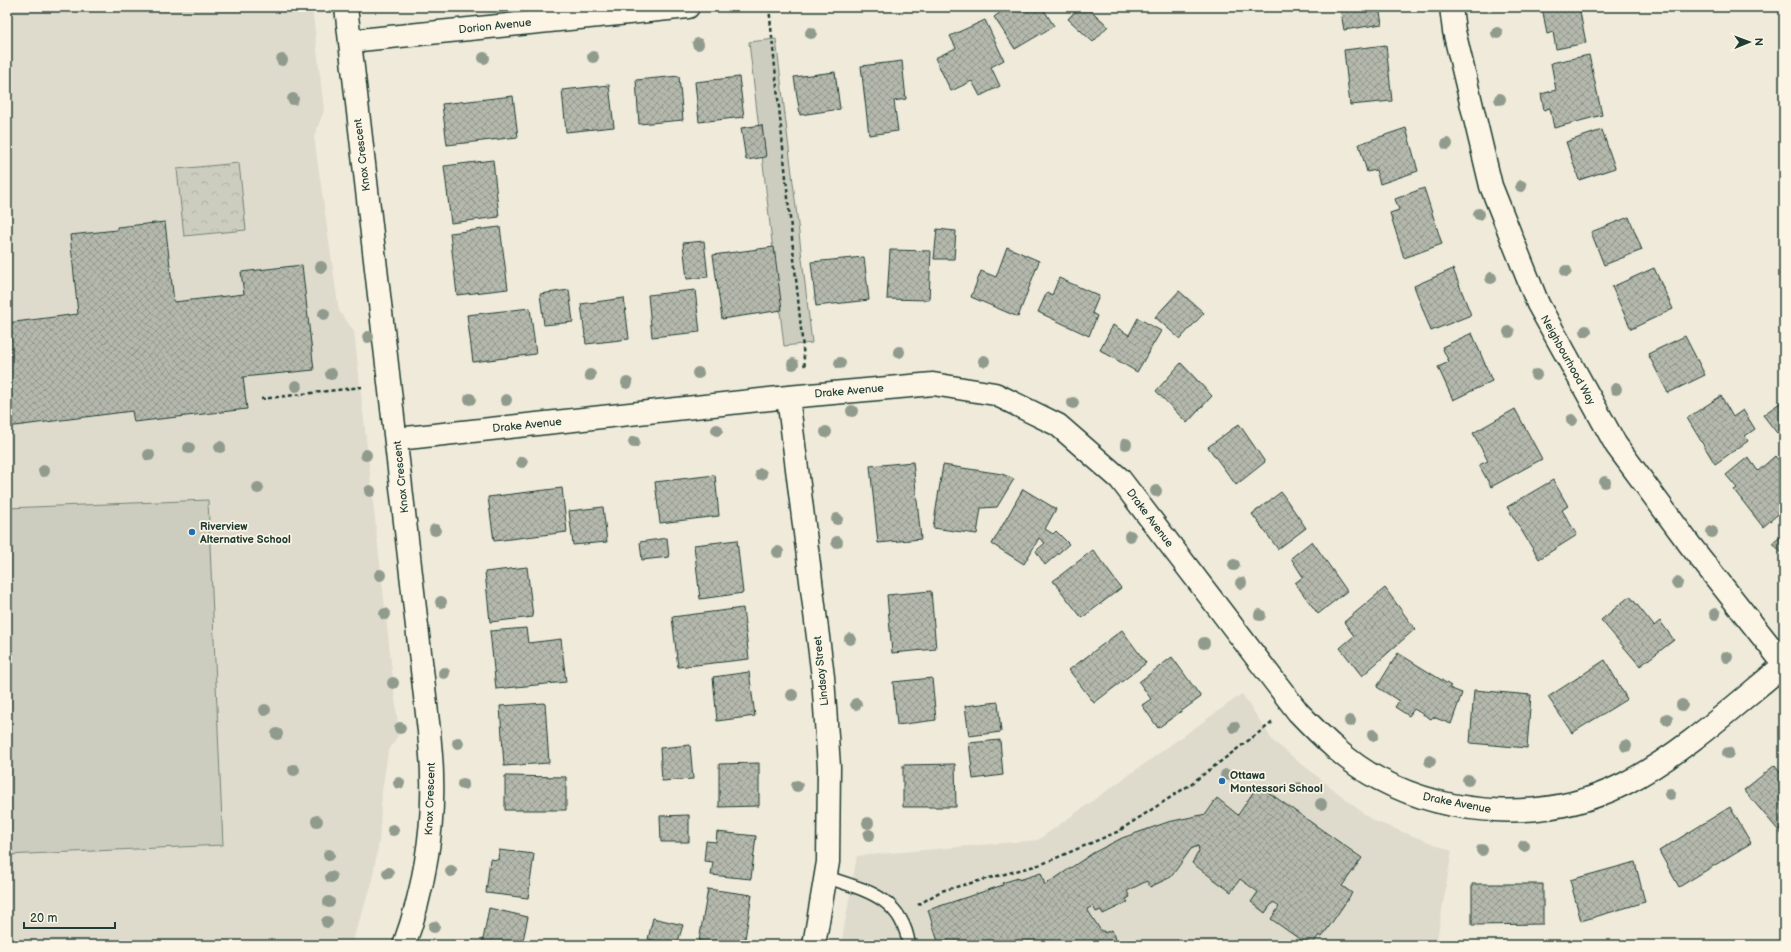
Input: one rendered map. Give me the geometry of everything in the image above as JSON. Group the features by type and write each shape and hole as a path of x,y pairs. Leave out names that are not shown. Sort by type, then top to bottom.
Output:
{"street":[{"name":"Knox Crescent","path":"346,7 352,73 397,439 429,731 432,778 430,826 422,878 404,945"},
{"name":"Dorion Avenue","path":"350,41 688,7"},
{"name":"Neighbourhood Way","path":"1451,7 1454,32 1491,186 1538,304 1616,445 1690,545 1784,665"},
{"name":"Drake Avenue","path":"397,439 797,396 933,384 995,394 1058,426 1120,479 1294,706 1322,737 1345,756 1378,779 1416,796 1455,805 1500,811 1540,808 1586,800 1624,784 1678,750 1784,665"},
{"name":"Lindsay Street","path":"797,396 823,677 829,767 830,815 828,862 814,945"}],"lane":[{"path":"826,877 882,898 897,913 907,936 909,945"}],"path":[{"path":"769,7 797,396"},
{"path":"260,399 367,386"},
{"path":"918,905 941,891 1042,864 1117,832 1188,786 1294,706"}],"shaded area":[{"name":"Riverview Alternative School","path":"7,7 312,7 324,110 314,137 339,311 354,331 399,734 388,752 382,791 379,841 371,886 351,945 7,945"},
{"name":"Ottawa Montessori School","path":"1242,694 1273,741 1372,820 1452,851 1436,945 841,945 857,856 1038,840"}],"green space":[{"path":"776,39 812,343 784,346 749,42"},
{"path":"239,163 246,230 184,236 177,169"},
{"path":"208,500 223,845 7,855 7,508"}],"building":[{"path":"1008,7 1042,7 1054,26 1015,49 994,17"},
{"path":"1079,7 1087,7 1108,26 1093,42 1068,19"},
{"path":"1340,7 1379,7 1382,24 1344,30"},
{"path":"1542,7 1579,7 1586,43 1556,49 1553,32 1547,34"},
{"path":"985,20 1004,60 991,67 1000,86 980,96 972,81 951,91 935,58 956,48 950,36"},
{"path":"1386,45 1392,101 1350,105 1344,50"},
{"path":"1589,55 1602,115 1554,128 1550,108 1544,110 1541,94 1556,90 1551,63"},
{"path":"902,61 906,99 894,101 898,131 869,135 861,66"},
{"path":"835,72 840,109 800,115 794,77"},
{"path":"679,76 683,120 639,124 636,80"},
{"path":"739,77 744,117 699,122 695,82"},
{"path":"609,85 614,127 566,132 562,90"},
{"path":"513,96 518,137 447,145 442,104"},
{"path":"762,125 766,157 746,160 741,128"},
{"path":"1406,128 1418,171 1380,184 1376,170 1367,172 1359,144"},
{"path":"1602,130 1615,168 1579,180 1566,142"},
{"path":"493,160 499,217 451,223 444,166"},
{"path":"1424,188 1442,244 1404,258 1390,213 1399,210 1395,199"},
{"path":"1629,217 1642,250 1604,265 1591,232"},
{"path":"165,222 174,302 244,294 241,272 302,265 314,370 243,377 247,409 134,422 132,411 7,427 7,323 78,314 70,235 117,230 117,227"},
{"path":"500,227 508,289 457,295 450,233"},
{"path":"937,229 956,231 954,259 934,259"},
{"path":"704,241 708,277 687,279 683,243"},
{"path":"774,247 782,310 722,319 713,255"},
{"path":"1007,247 1039,261 1018,317 971,297 981,271 996,277"},
{"path":"890,250 931,251 929,300 887,299"},
{"path":"864,257 869,300 816,306 811,262"},
{"path":"1654,268 1673,309 1631,329 1612,287"},
{"path":"1453,269 1471,315 1431,331 1414,286"},
{"path":"1059,278 1099,296 1092,313 1097,316 1089,336 1038,312 1047,292 1052,295"},
{"path":"569,290 573,322 544,325 540,294"},
{"path":"695,290 700,332 652,337 648,295"},
{"path":"1179,291 1204,313 1180,339 1155,317"},
{"path":"624,298 629,339 586,344 581,304"},
{"path":"530,308 536,354 473,362 467,315"},
{"path":"1138,318 1161,331 1137,372 1100,350 1113,325 1129,335"},
{"path":"1472,333 1492,381 1453,400 1438,367 1449,362 1442,347"},
{"path":"1685,336 1705,375 1668,393 1648,354"},
{"path":"1181,363 1212,396 1187,423 1156,391"},
{"path":"1721,396 1733,417 1743,410 1755,429 1745,436 1748,441 1715,464 1687,418"},
{"path":"1784,400 1784,427 1777,433 1763,415"},
{"path":"1515,409 1542,459 1491,487 1479,465 1488,461 1473,433"},
{"path":"1239,424 1265,462 1236,485 1208,447"},
{"path":"1775,456 1784,467 1784,509 1763,527 1734,490 1737,488 1726,475 1748,457 1758,471"},
{"path":"913,462 921,539 878,543 870,466"},
{"path":"943,465 1002,474 1014,479 997,507 981,508 977,534 933,528"},
{"path":"715,475 719,516 660,523 655,482"},
{"path":"1553,480 1568,506 1562,510 1577,535 1539,559 1507,507"},
{"path":"562,488 567,532 494,541 488,497"},
{"path":"1023,489 1056,509 1045,529 1053,534 1056,531 1069,544 1045,565 1036,551 1045,543 1039,538 1024,564 992,544"},
{"path":"1281,492 1306,528 1278,549 1252,514"},
{"path":"603,507 607,542 573,545 569,511"},
{"path":"1784,534 1784,556 1773,543"},
{"path":"667,538 669,557 642,560 640,542"},
{"path":"737,540 743,593 700,599 694,545"},
{"path":"1312,541 1347,591 1318,614 1295,583 1303,577 1291,558"},
{"path":"1093,550 1121,588 1082,618 1053,581"},
{"path":"527,567 533,617 490,622 485,572"},
{"path":"1385,588 1415,629 1362,676 1340,648 1354,636 1344,622"},
{"path":"931,591 936,649 892,653 887,595"},
{"path":"1630,596 1654,626 1660,621 1674,640 1640,666 1601,620"},
{"path":"743,608 749,659 678,667 672,617"},
{"path":"526,628 528,643 561,639 566,682 496,689 490,631"},
{"path":"1122,630 1146,663 1094,703 1069,670"},
{"path":"1398,653 1451,686 1449,688 1462,693 1451,724 1433,717 1431,719 1414,709 1409,716 1395,707 1399,701 1377,687"},
{"path":"1172,657 1201,697 1158,728 1142,705 1151,699 1139,682"},
{"path":"1605,660 1627,699 1572,733 1548,697"},
{"path":"749,672 755,716 717,721 713,677"},
{"path":"932,678 936,720 897,725 893,682"},
{"path":"1474,690 1531,695 1527,748 1470,743"},
{"path":"998,702 1001,732 969,736 965,706"},
{"path":"545,703 549,763 504,766 500,706"},
{"path":"1000,740 1003,775 973,779 969,743"},
{"path":"690,745 693,779 662,781 660,748"},
{"path":"759,763 759,806 719,807 719,764"},
{"path":"955,764 956,807 903,807 903,765"},
{"path":"1775,765 1784,776 1784,837 1744,790"},
{"path":"505,776 566,777 566,810 505,810"},
{"path":"1258,785 1362,858 1342,886 1352,893 1322,937 1319,935 1312,945 1308,945 1271,919 1279,907 1273,902 1265,913 1251,902 1258,892 1240,879 1231,892 1192,863 1199,851 1198,846 1191,849 1171,877 1150,887 1147,881 1127,891 1130,897 1126,899 1128,902 1103,914 1101,910 1096,912 1093,906 1087,909 1101,931 1104,931 1104,933 1112,930 1117,945 939,945 928,910 1003,885 1002,883 1018,878 1019,880 1041,873 1045,885 1093,853 1122,838 1168,822 1206,814 1217,798 1238,815"},
{"path":"1730,807 1751,843 1679,887 1659,851"},
{"path":"689,815 689,842 661,842 660,816"},
{"path":"717,832 756,836 751,879 711,875 713,862 704,861 706,841 716,842"},
{"path":"499,850 534,854 528,898 486,893 490,859 498,860"},
{"path":"1635,862 1645,902 1581,921 1570,880"},
{"path":"1472,884 1543,884 1543,924 1472,925"},
{"path":"708,889 752,895 744,945 723,945 699,941"},
{"path":"489,908 528,917 522,945 482,945"},
{"path":"653,918 683,925 677,945 648,939"}],"place":[{"name":"Riverview Alternative School","path":"192,532"},
{"name":"Ottawa Montessori School","path":"1222,781"}]}
